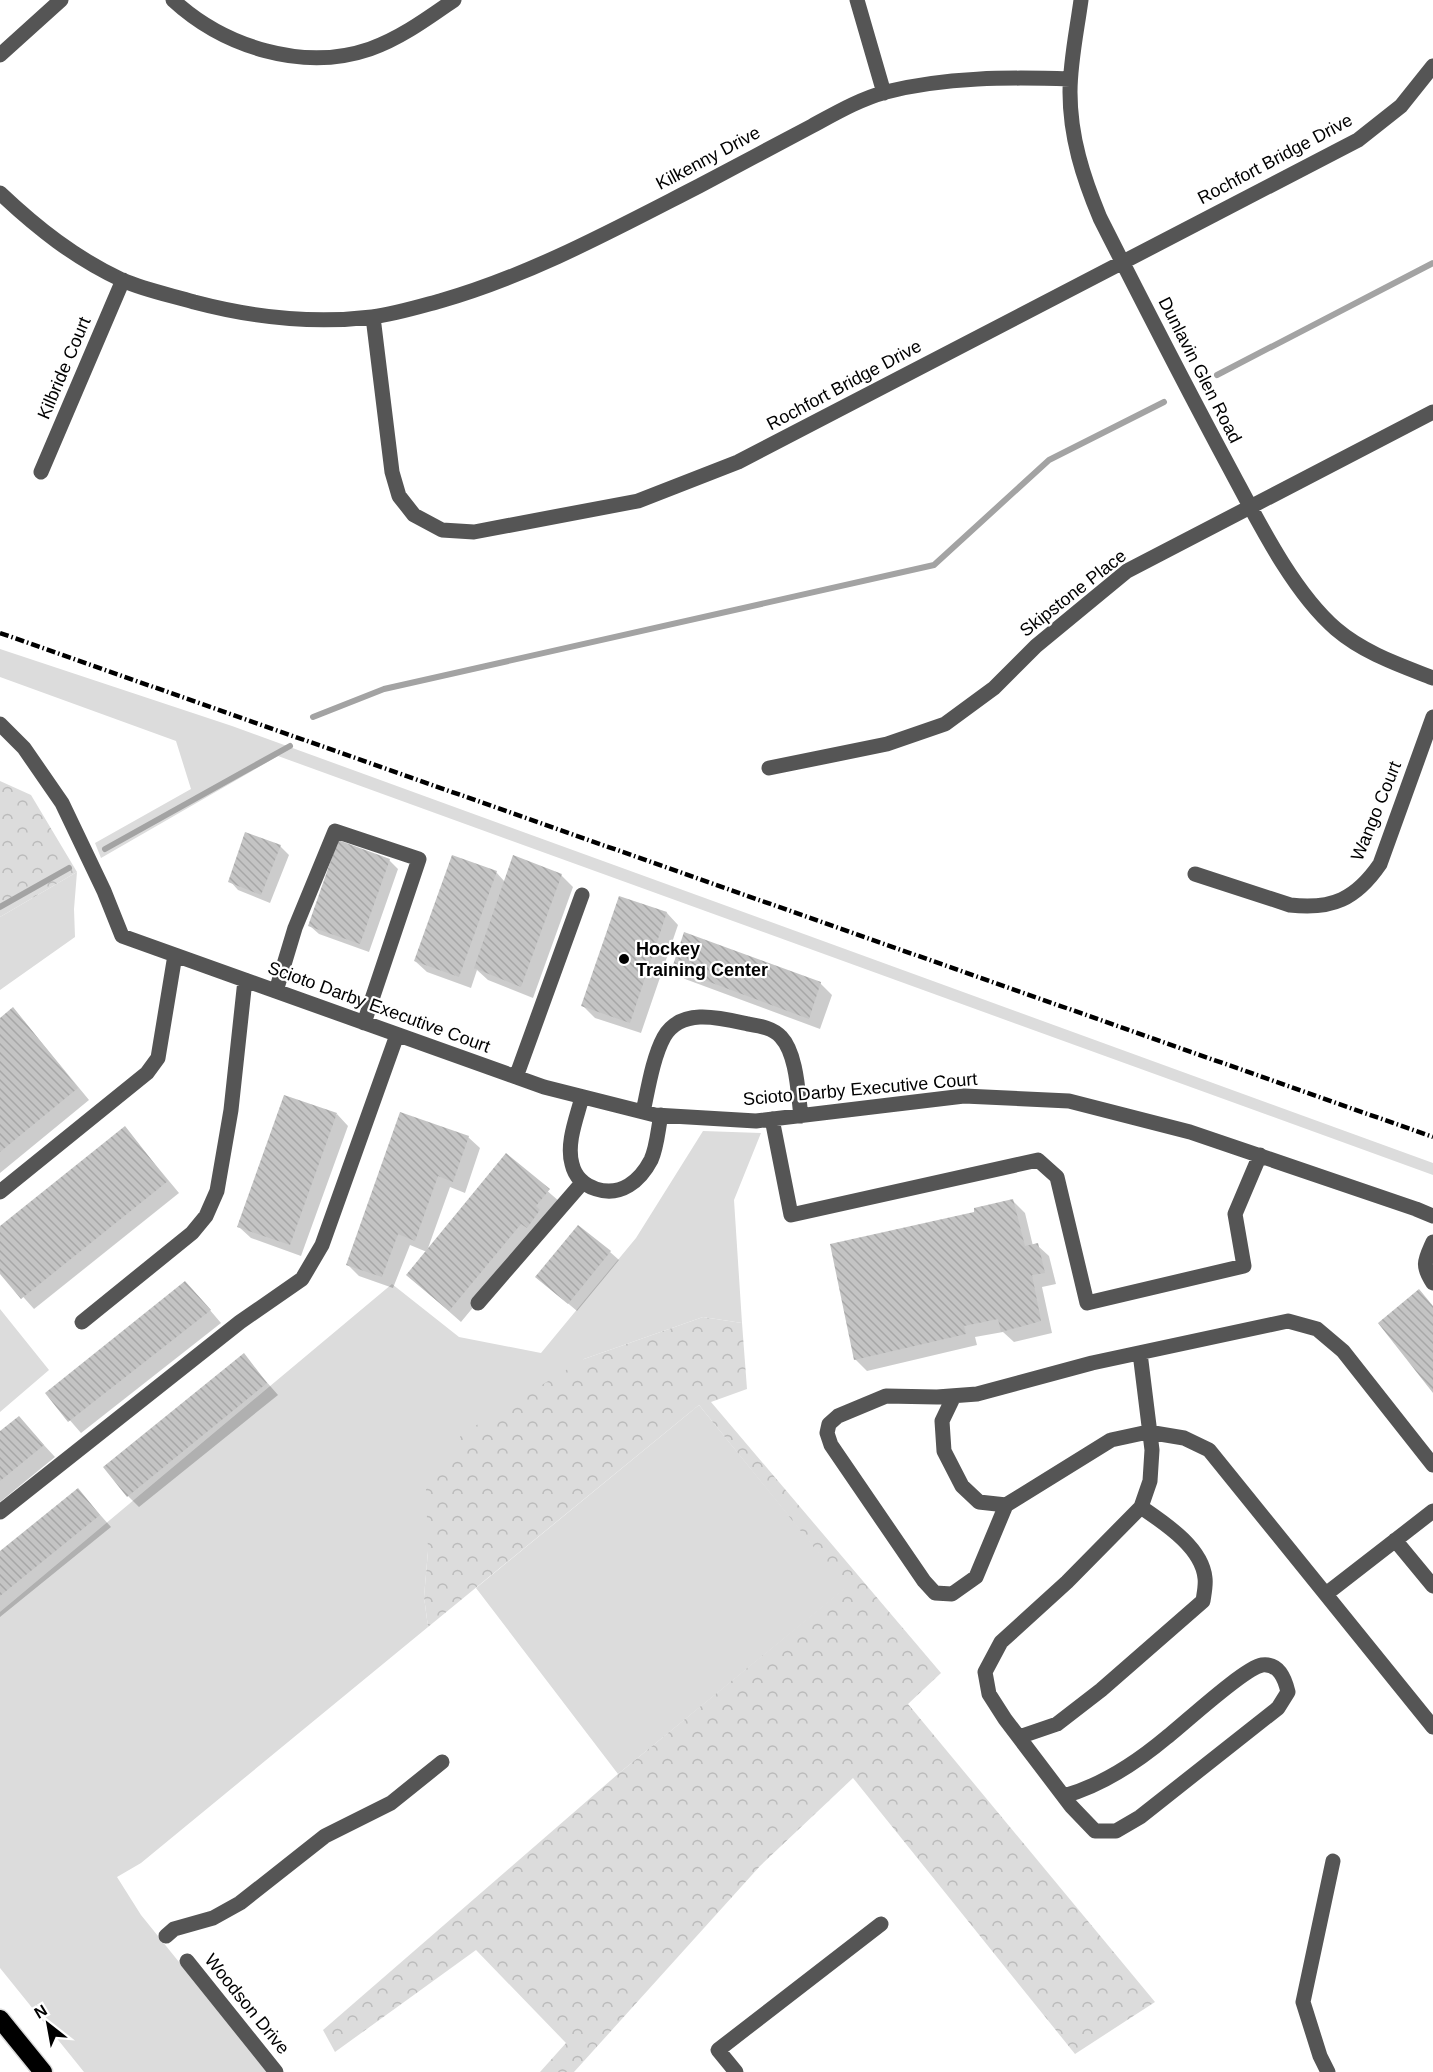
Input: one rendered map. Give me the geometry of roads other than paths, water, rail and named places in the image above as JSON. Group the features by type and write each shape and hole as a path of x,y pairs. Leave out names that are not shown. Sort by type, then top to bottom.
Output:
{"highway":[{"path":"0,2019 43,2072"}],"street":[{"path":"0,55 61,0"},
{"path":"173,0 208,28 240,43 270,52 305,57 334,56 370,49 415,27 454,0"},
{"path":"857,0 884,93"},
{"name":"Dunlavin Glen Road","path":"1081,0 1070,79 1072,126 1086,185 1122,261 1251,507 1287,569 1317,610 1337,630 1366,650 1433,678"},
{"name":"Rochfort Bridge Drive","path":"373,317 392,472 399,496 414,515 442,530 474,532 638,501 738,462 1358,140 1401,106 1433,66"},
{"name":"Kilkenny Drive","path":"0,193 35,226 73,254 123,280 215,307 278,317 342,319 373,317 457,296 518,275 701,185 849,106 884,93 922,85 978,79 1070,79"},
{"name":"Kilbride Court","path":"41,471 123,280"},
{"name":"Skipstone Place","path":"769,768 887,744 945,724 994,688 1036,646 1127,571 1433,412"},
{"name":"Wango Court","path":"1195,874 1290,905 1325,906 1357,891 1380,864 1433,717"},
{"name":"Scioto Darby Executive Court","path":"0,724 24,748 62,803 105,891 122,936 544,1087 661,1115 756,1121 964,1096 1069,1101 1190,1132 1433,1216"},
{"path":"276,991 295,928 335,831 419,859 364,1023"},
{"path":"516,1077 582,895"},
{"path":"0,1192 147,1073 158,1058 175,955"},
{"path":"81,1322 192,1233 206,1216 217,1191 231,1110 245,980"},
{"path":"643,1112 652,1072 664,1037 676,1023 693,1017 719,1017 771,1029 781,1036 789,1049 801,1116"},
{"path":"0,1512 240,1322 302,1279 322,1245 398,1035"},
{"path":"582,1097 570,1147 572,1165 582,1183 598,1190 618,1191 627,1188 640,1177 652,1158 661,1115"},
{"path":"772,1119 791,1215 1038,1160 1058,1177 1087,1303 1244,1266 1235,1214 1260,1155"},
{"path":"478,1303 582,1183"},
{"path":"1433,1242 1425,1261 1426,1272 1433,1283"},
{"path":"1433,1465 1343,1351 1317,1329 1288,1321 1092,1363 977,1394 886,1396 838,1416 829,1424 827,1433 831,1445 924,1581 935,1593 952,1594 976,1577 1006,1505 1111,1440 1148,1431 1184,1438 1209,1450 1433,1727"},
{"path":"1064,1796 1114,1776 1165,1739 1243,1674 1262,1665 1274,1667 1285,1677 1288,1692 1278,1708 1140,1817 1116,1832 1095,1831 1064,1796 989,1694 985,1672 1000,1642 1067,1582 1141,1507 1150,1481 1152,1450 1140,1353"},
{"path":"954,1396 942,1421 944,1452 962,1486 979,1502 1006,1505"},
{"path":"1019,1737 1057,1724 1101,1690 1203,1601 1206,1577 1195,1553 1171,1528 1141,1507"},
{"path":"1326,1594 1433,1511"},
{"path":"1395,1540 1433,1586"},
{"path":"166,1936 174,1929 213,1918 240,1902 325,1836 391,1803 442,1762"},
{"path":"1328,2072 1320,2056 1303,2002 1333,1861"},
{"path":"736,2072 718,2050 881,1924"},
{"name":"Woodson Drive","path":"187,1961 276,2072"}],"waterway":[{"path":"1217,375 1433,263"},
{"path":"313,717 384,689 934,565 1049,460 1164,402"},
{"path":"105,849 290,746"},
{"path":"0,907 69,868"}],"railway":[{"path":"0,633 1433,1137"}],"place":[{"name":"Hockey Training Center","path":"624,959"}]}
